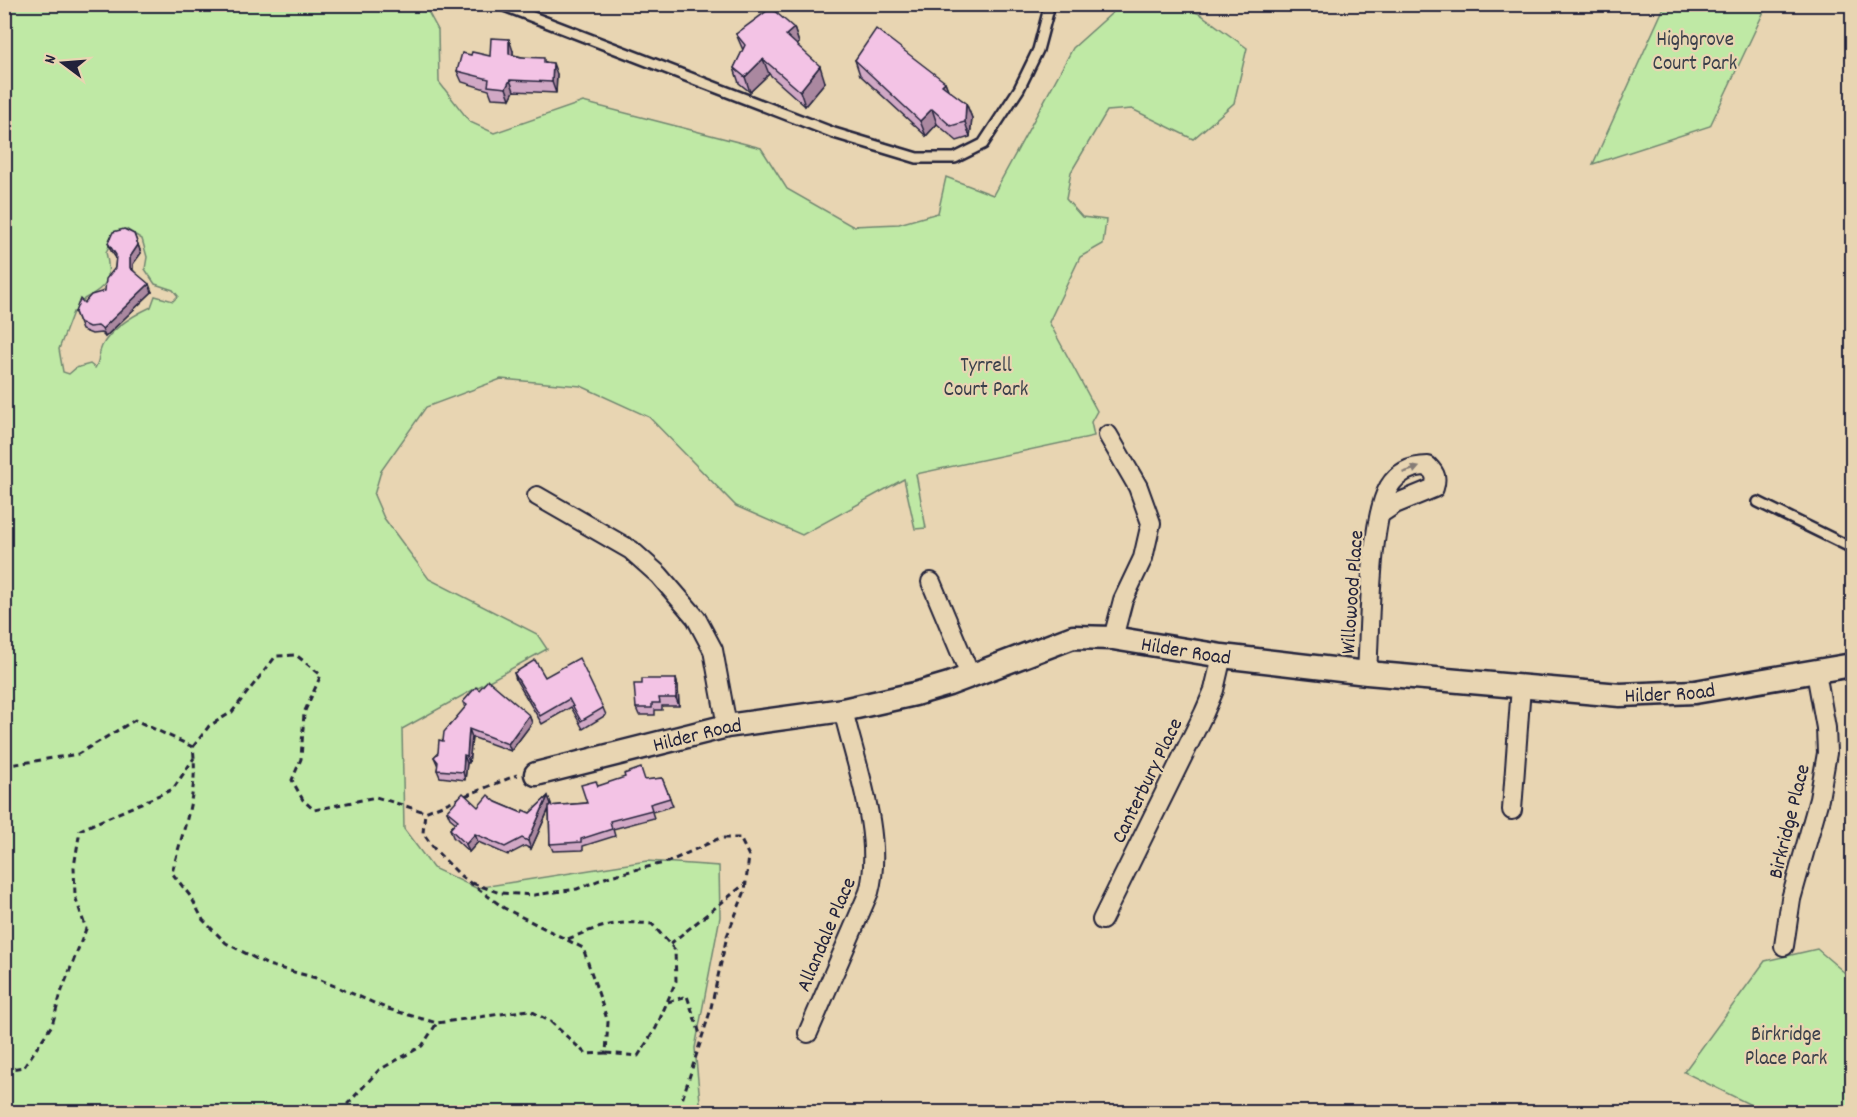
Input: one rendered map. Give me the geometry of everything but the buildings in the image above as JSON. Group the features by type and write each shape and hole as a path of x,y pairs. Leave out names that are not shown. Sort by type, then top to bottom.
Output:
{"street":[{"path":"1108,435 1142,495 1151,523 1143,558 1123,600 1113,638"},
{"path":"537,496 631,550 659,575 696,618 713,650 727,726"},
{"name":"Willowood Place","path":"1367,673 1380,514"},
{"path":"931,582 970,675"},
{"name":"Hilder Road","path":"536,774 727,726 843,710 915,694 1073,637 1113,638 1222,656 1367,673 1620,695 1660,695 1728,687 1852,665"},
{"name":"Canterbury Place","path":"1102,920 1214,690 1222,656"},
{"name":"Birkridge Place","path":"1784,946 1791,899 1820,800 1827,753 1826,728 1816,672"},
{"path":"1512,810 1521,686"},
{"name":"Allandale Place","path":"808,1033 869,892 874,873 870,823 843,710"}],"lane":[{"path":"500,4 834,133 917,158 955,158 983,144 1019,89 1038,50 1048,12 1047,4"},
{"path":"1758,502 1852,548"}],"path":[{"path":"536,774 518,775 425,812 376,797 314,810 303,800 292,780 301,759 304,713 321,675 296,655 276,656 232,712 210,726 193,747 195,758 193,802 172,873 191,897 203,920 226,944 268,965 316,978 388,1009 438,1023 529,1010 551,1022 586,1054 638,1056 656,1028 676,981 675,950 652,924 633,922 605,923 568,939"},
{"path":"4,766 78,754 135,720 193,747"},
{"path":"4,1070 24,1067 52,1024 62,990 86,929 75,886 74,867 80,830 173,789 195,758"},
{"path":"425,812 423,833 436,851 468,881 504,908 583,948 608,1022 606,1053"},
{"path":"468,881 500,892 534,895 578,889 610,876 668,862 720,838 740,838 749,856 746,883 727,936 702,1039 682,1100"},
{"path":"670,944 746,883"},
{"path":"668,1002 687,996 702,1039"},
{"path":"340,1113 379,1070 422,1046 438,1023"},
{"path":"4,1107 11,1113"}],"green space":[{"name":"Tyrrell Court Park","path":"5,5 420,5 426,8 438,30 439,82 470,122 494,133 583,102 761,148 787,189 852,226 899,224 938,213 946,177 993,195 1073,48 1121,5 1177,5 1200,14 1247,48 1234,103 1193,139 1132,109 1107,111 1071,172 1066,199 1082,217 1106,220 1103,244 1080,257 1049,322 1097,411 1091,422 1094,436 916,474 926,528 915,529 904,479 802,535 736,506 649,417 581,386 501,379 426,407 381,471 374,495 384,518 429,579 537,634 547,649 402,729 404,829 433,868 476,888 647,861 719,866 720,917 695,1048 701,1112 5,1112","holes":["126,229 142,239 147,257 145,269 155,284 173,290 178,296 173,301 155,296 151,307 117,328 102,346 95,368 90,364 76,368 69,374 63,372 59,349 73,312 77,314 84,299 99,290 107,281 109,269 106,252 116,233"]},
{"name":"Highgrove Court Park","path":"1665,5 1767,5 1710,126 1593,164"},
{"name":"Birkridge Place Park","path":"1817,949 1852,979 1852,1112 1765,1112 1684,1072 1765,961"}]}
